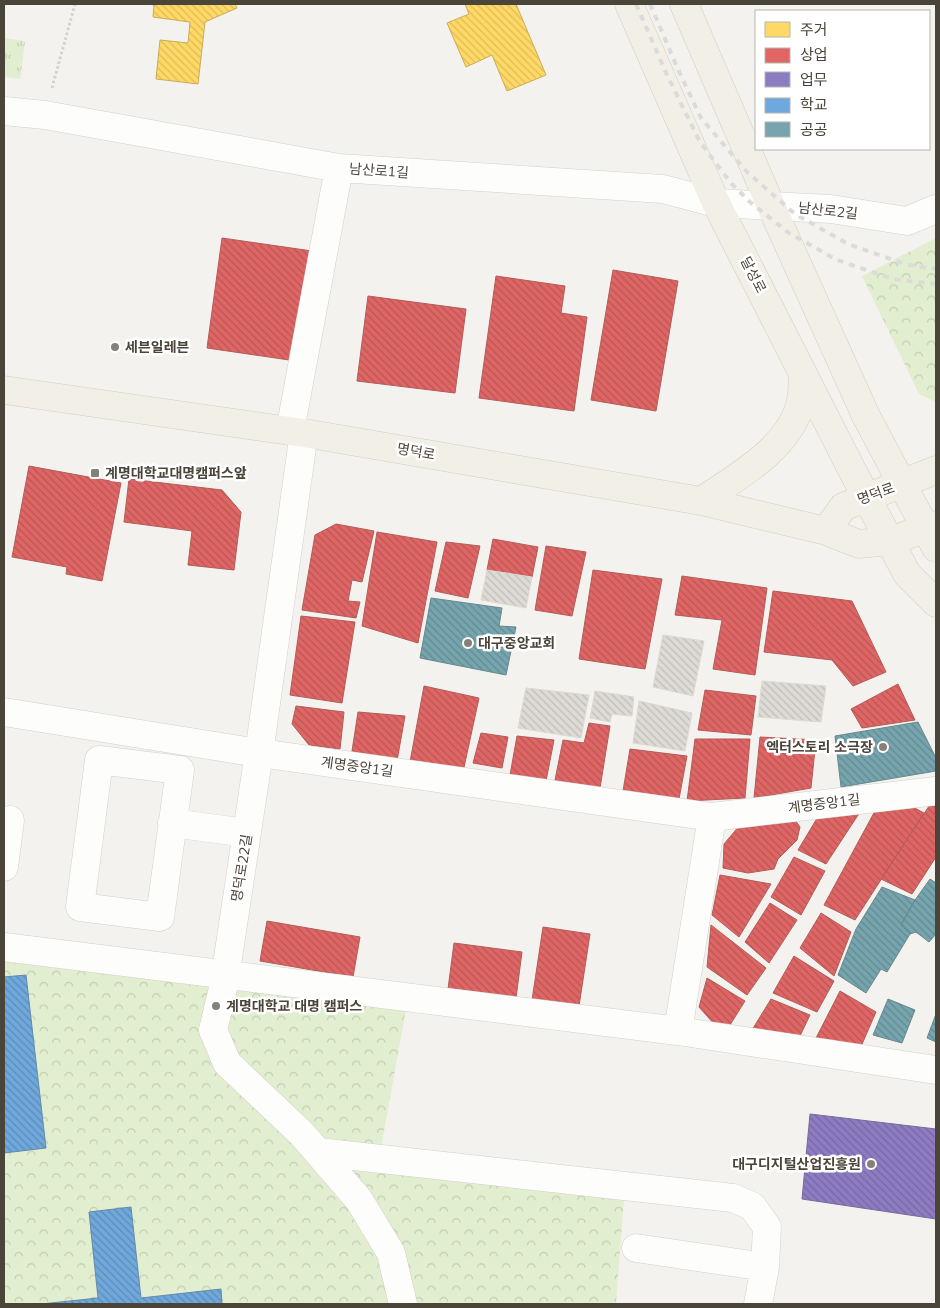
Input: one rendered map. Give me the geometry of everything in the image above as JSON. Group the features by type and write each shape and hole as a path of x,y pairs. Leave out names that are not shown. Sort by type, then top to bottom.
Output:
{"main road":[{"name":"달성로","path":"629,4 716,204 907,574 936,603"},
{"path":"684,4 771,206 866,416 933,534"},
{"path":"701,501 752,468 776,445 793,422 801,401 803,373"},
{"name":"명덕로","path":"4,390 297,432 701,501 826,531 859,544 933,534"},
{"name":"명덕로","path":"826,531 843,507 936,470"}],"street":[{"name":"남산로1길","path":"4,110 45,115 339,168 663,190 716,204"},
{"name":"명덕로22길","path":"339,168 297,432 259,753 225,979 214,1030 227,1063 302,1134 359,1200 391,1253 404,1304"},
{"name":"남산로2길","path":"716,204 830,209 907,221 936,209"},
{"name":"계명중앙1길","path":"4,712 259,753 712,817 936,791"},
{"path":"99,760 180,770 172,824 160,917 80,906 99,760"},
{"path":"678,1032 712,817"},
{"path":"4,867 10,820"},
{"path":"172,824 247,833"},
{"path":"4,947 225,979 678,1032 936,1070"},
{"path":"318,1152 733,1198 752,1206 767,1227 765,1267 758,1304"},
{"path":"636,1248 765,1267"}],"path":[{"path":"45,115 75,4"}],"green space":[{"path":"4,38 25,41 20,79 4,77"},
{"path":"936,238 936,402 919,394 862,276"},
{"path":"4,947 408,998 379,1159 625,1186 616,1304 4,1304"}],"building: 주거":[{"path":"147,4 235,4 237,8 205,22 198,84 156,79 160,40 188,43 190,22 153,17 154,5"},
{"path":"465,4 516,4 546,75 507,91 492,55 466,67 447,23 469,14"}],"building: 상업":[{"path":"222,238 312,251 296,361 207,348"},
{"path":"613,270 678,281 656,411 591,400"},
{"path":"496,276 565,286 561,313 587,317 574,411 479,398"},
{"path":"368,296 466,309 455,393 357,381"},
{"path":"29,466 121,483 102,581 66,574 67,567 12,557"},
{"path":"129,479 222,490 241,512 234,570 188,565 192,531 124,522"},
{"path":"336,524 374,531 362,582 352,580 348,601 360,602 356,618 302,610 315,535"},
{"path":"377,532 437,542 418,643 362,626"},
{"path":"493,539 538,547 532,577 487,570"},
{"path":"446,542 480,546 468,598 435,591"},
{"path":"546,546 586,552 572,616 535,610"},
{"path":"593,570 662,579 645,669 579,659"},
{"path":"682,576 767,588 755,675 713,669 722,620 675,615"},
{"path":"773,591 852,601 886,672 853,686 832,660 764,652"},
{"path":"301,616 355,622 342,703 290,695"},
{"path":"898,684 915,720 862,728 851,709"},
{"path":"424,686 479,698 463,772 410,762"},
{"path":"705,690 756,696 751,735 698,730"},
{"path":"296,706 344,712 340,749 309,745 292,724"},
{"path":"358,712 405,716 397,761 352,751"},
{"path":"589,723 610,726 600,788 555,780 563,740 584,743"},
{"path":"481,733 508,737 502,768 473,763"},
{"path":"517,736 554,740 546,781 510,775"},
{"path":"760,737 816,740 811,788 754,798"},
{"path":"695,739 750,739 745,798 687,801"},
{"path":"630,749 687,756 679,799 623,791"},
{"path":"935,797 936,857 912,894 881,879"},
{"path":"913,807 924,813 855,920 824,905 875,811"},
{"path":"862,809 826,864 798,850 819,815"},
{"path":"795,820 800,827 797,840 778,859 774,869 748,873 723,868 724,844 740,825"},
{"path":"794,857 825,871 801,915 771,897"},
{"path":"720,875 771,884 739,937 712,915"},
{"path":"770,903 797,920 769,963 745,942"},
{"path":"821,913 851,932 834,976 800,948"},
{"path":"267,921 360,937 353,977 260,961"},
{"path":"711,925 766,968 747,995 707,967"},
{"path":"543,927 590,934 579,1006 532,1000"},
{"path":"454,943 522,952 516,998 448,989"},
{"path":"794,956 834,981 817,1012 773,993"},
{"path":"707,978 745,1001 730,1025 715,1025 699,1007"},
{"path":"840,991 876,1012 859,1051 815,1040"},
{"path":"771,999 810,1015 799,1038 752,1030"}],"building: 업무":[{"name":"대구디지털산업진흥원","path":"810,1114 936,1129 936,1219 802,1199"}],"building: 학교":[{"path":"26,975 46,1148 4,1153 4,977"},
{"path":"131,1207 141,1298 221,1289 222,1304 41,1304 98,1298 89,1212"}],"building: 공공":[{"name":"대구중앙교회","path":"431,598 502,608 499,626 516,627 506,675 420,658"},
{"name":"엑터스토리 소극장","path":"918,722 936,758 936,771 841,787 835,736"},
{"path":"930,879 936,883 936,934 929,942 916,932 910,934 901,925"},
{"path":"882,887 915,900 901,925 910,934 887,972 881,969 866,993 838,975 856,929"},
{"path":"888,999 915,1010 902,1043 873,1035"},
{"path":"936,1014 936,1042 927,1038"}],"building: 기타":[{"path":"487,570 532,577 526,608 481,600"},
{"path":"663,635 704,641 693,696 653,687"},
{"path":"762,681 826,686 821,722 758,717"},
{"path":"526,688 589,695 581,738 518,728"},
{"path":"595,691 634,697 632,716 612,714 610,722 590,718"},
{"path":"639,701 692,713 685,751 633,743"}],"railway":[{"path":"636,4 667,75 700,142 730,182 750,202 789,233 837,260 893,279 936,284"},
{"path":"650,4 701,118 747,172 795,214 848,244 908,265 936,269"}],"place":[{"name":"세븐일레븐","path":"115,347"},
{"name":"계명대학교대명캠퍼스앞","path":"95,473"},
{"name":"대구중앙교회","path":"468,643"},
{"name":"엑터스토리 소극장","path":"883,747"},
{"name":"계명대학교 대명 캠퍼스","path":"216,1006"},
{"name":"대구디지털산업진흥원","path":"871,1164"}]}
